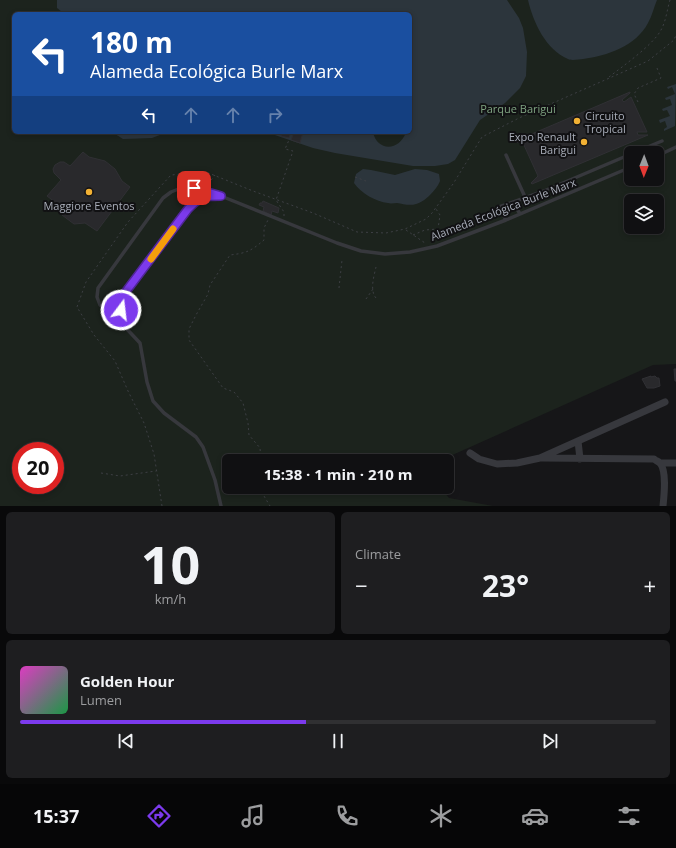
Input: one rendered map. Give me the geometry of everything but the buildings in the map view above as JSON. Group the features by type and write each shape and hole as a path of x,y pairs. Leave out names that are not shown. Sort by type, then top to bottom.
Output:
{"street":[{"path":"470,454 479,459 496,464 517,463 540,458 665,402"},
{"path":"578,441 580,459"},
{"path":"540,458 654,459 660,463 663,469 663,506"},
{"path":"660,463 676,463"}],"lane":[{"path":"650,146 662,141"},
{"path":"664,153 676,147"},
{"path":"506,155 525,197"},
{"path":"506,220 499,207 624,156"},
{"name":"Alameda Ecológica Burle Marx","path":"181,188 194,188 221,196 361,251 385,254 410,252 437,246 506,220 624,170"},
{"path":"188,209 191,196 189,192 181,188 171,192 163,198 98,288 97,297 104,310 124,326 140,343 147,382 154,401 164,413 196,437 203,447 216,480 221,506"},
{"name":"Alameda Ecológica Burle Marx","path":"104,310 110,311 115,307 188,209 198,199 208,196 221,196"},
{"path":"513,202 520,214"},
{"path":"121,298 124,326"}],"path":[{"path":"607,79 642,50 660,32 670,0"},
{"path":"162,506 154,454 144,422 115,361 94,335 77,307 86,282 128,222 171,176 206,172 357,232 386,233 405,229 426,219 436,208 453,184 482,137 519,118 648,61 675,40 676,35"},
{"path":"638,102 634,94 638,88 661,78 657,68"},
{"path":"276,200 293,151 285,149 289,140"},
{"path":"178,175 204,185 210,182 215,175"},
{"path":"354,177 366,181"},
{"path":"276,200 284,212 284,222"},
{"path":"412,235 425,230 438,229 440,215 436,208"},
{"path":"260,454 260,448 249,435 248,423 243,403 234,392 223,388 189,340 189,329 208,294 210,285 230,255 246,253 264,240 264,228 269,216"},
{"path":"405,229 424,243 437,246"},
{"path":"339,288 342,260"},
{"path":"376,266 373,289 374,296 377,299"},
{"path":"366,299 373,289"},
{"path":"101,473 120,476 157,470"},
{"path":"262,494 270,506"}],"green space":[{"name":"Parque Barigui","path":"0,0 676,0 676,364 653,365 454,454 222,454 222,494 446,494 449,498 493,506 0,506"}],"shaded area":[{"path":"57,0 507,0 519,18 523,28 527,52 526,76 520,88 505,103 480,120 455,160 448,164 435,166 413,166 335,153 313,148 272,134 374,134 375,139 379,143 389,147 399,143 405,134 412,134 412,12 62,12 57,8"},
{"path":"528,0 657,0 651,17 643,31 628,44 611,52 592,58 570,60 560,55 547,42 537,26"},
{"path":"676,84 675,126 664,131 667,127 665,121 660,123 659,120 670,116 667,110 663,111 662,109 672,105 670,99 666,100 665,98 675,94 672,87 668,89 667,87"},
{"path":"115,134 162,134 152,138 123,139"},
{"path":"363,169 395,175 415,169 427,170 439,174 440,181 430,195 419,203 406,205 389,203 379,201 369,196 354,183 356,174"}],"slow traffic":[{"path":"151,259 173,229"}],"place":[{"name":"Circuito Tropical","path":"577,121"},
{"name":"Expo Renault Barigui","path":"584,142"},
{"name":"Maggiore Eventos","path":"89,192"}],"route":[{"path":"121,310 121,298 188,209 198,199 208,196 221,196 194,188"}]}
